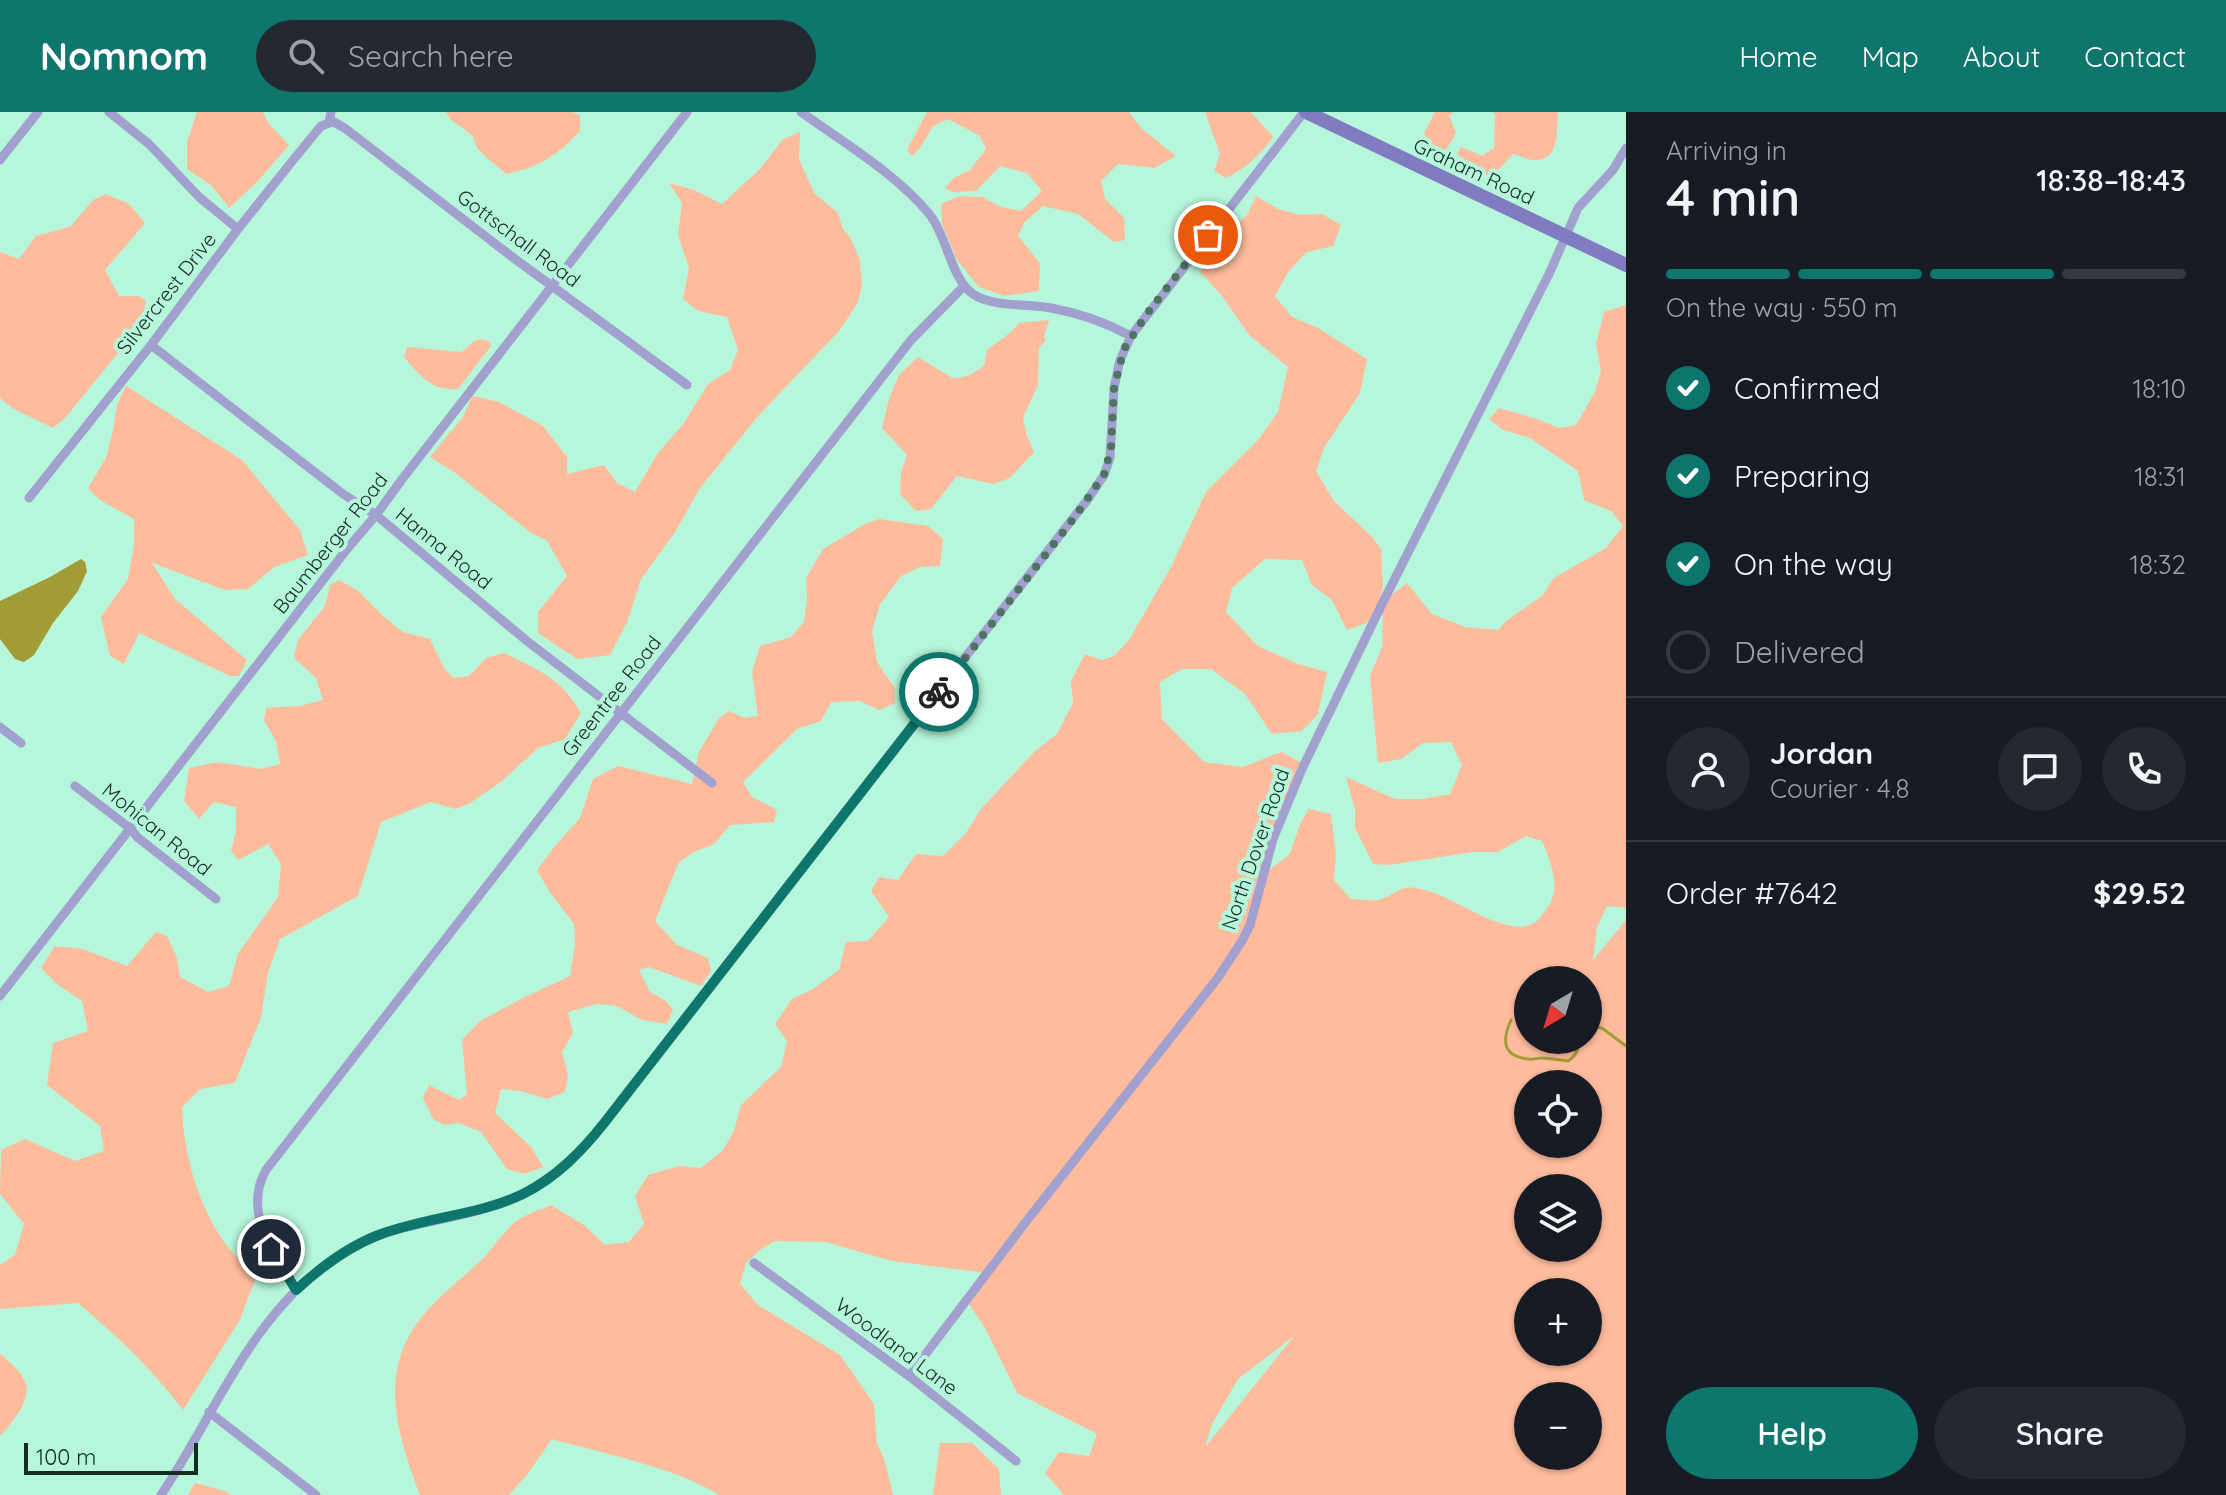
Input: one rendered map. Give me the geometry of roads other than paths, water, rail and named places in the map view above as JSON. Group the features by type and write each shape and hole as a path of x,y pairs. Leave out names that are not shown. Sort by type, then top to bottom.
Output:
{"main road":[{"name":"Graham Road","path":"1305,112 1626,265"}],"street":[{"path":"0,160 38,112"},
{"path":"109,112 149,144 199,197 238,229"},
{"name":"Baumberger Road","path":"0,996 687,112"},
{"path":"801,112 896,181 928,212 944,239 964,286 974,295 986,301 1049,307 1088,317 1131,336"},
{"path":"161,1495 209,1412 278,1309 335,1258 363,1242 392,1231 505,1202 550,1178 582,1150 1098,485 1110,458 1116,373 1131,336 1305,112"},
{"name":"Silvercrest Drive","path":"29,498 151,345 238,229 330,117"},
{"name":"Gottschall Road","path":"330,117 511,256 687,385"},
{"name":"North Dover Road","path":"909,1376 1217,979 1242,941 1253,915 1273,839 1302,769 1550,272 1578,208 1613,170 1626,148"},
{"name":"Greentree Road","path":"296,1290 271,1249 260,1220 257,1190 266,1170 911,340 964,286"},
{"name":"Hanna Road","path":"151,345 343,494 376,515 527,641 712,783"},
{"path":"0,727 21,743"},
{"name":"Mohican Road","path":"75,786 216,899"},
{"name":"Woodland Lane","path":"754,1263 909,1376 1016,1461"},
{"path":"209,1412 316,1495"}],"waterway":[{"path":"1511,1020 1506,1046 1513,1054 1530,1059 1568,1061 1575,1054"},
{"path":"1602,1028 1626,1046"}]}
